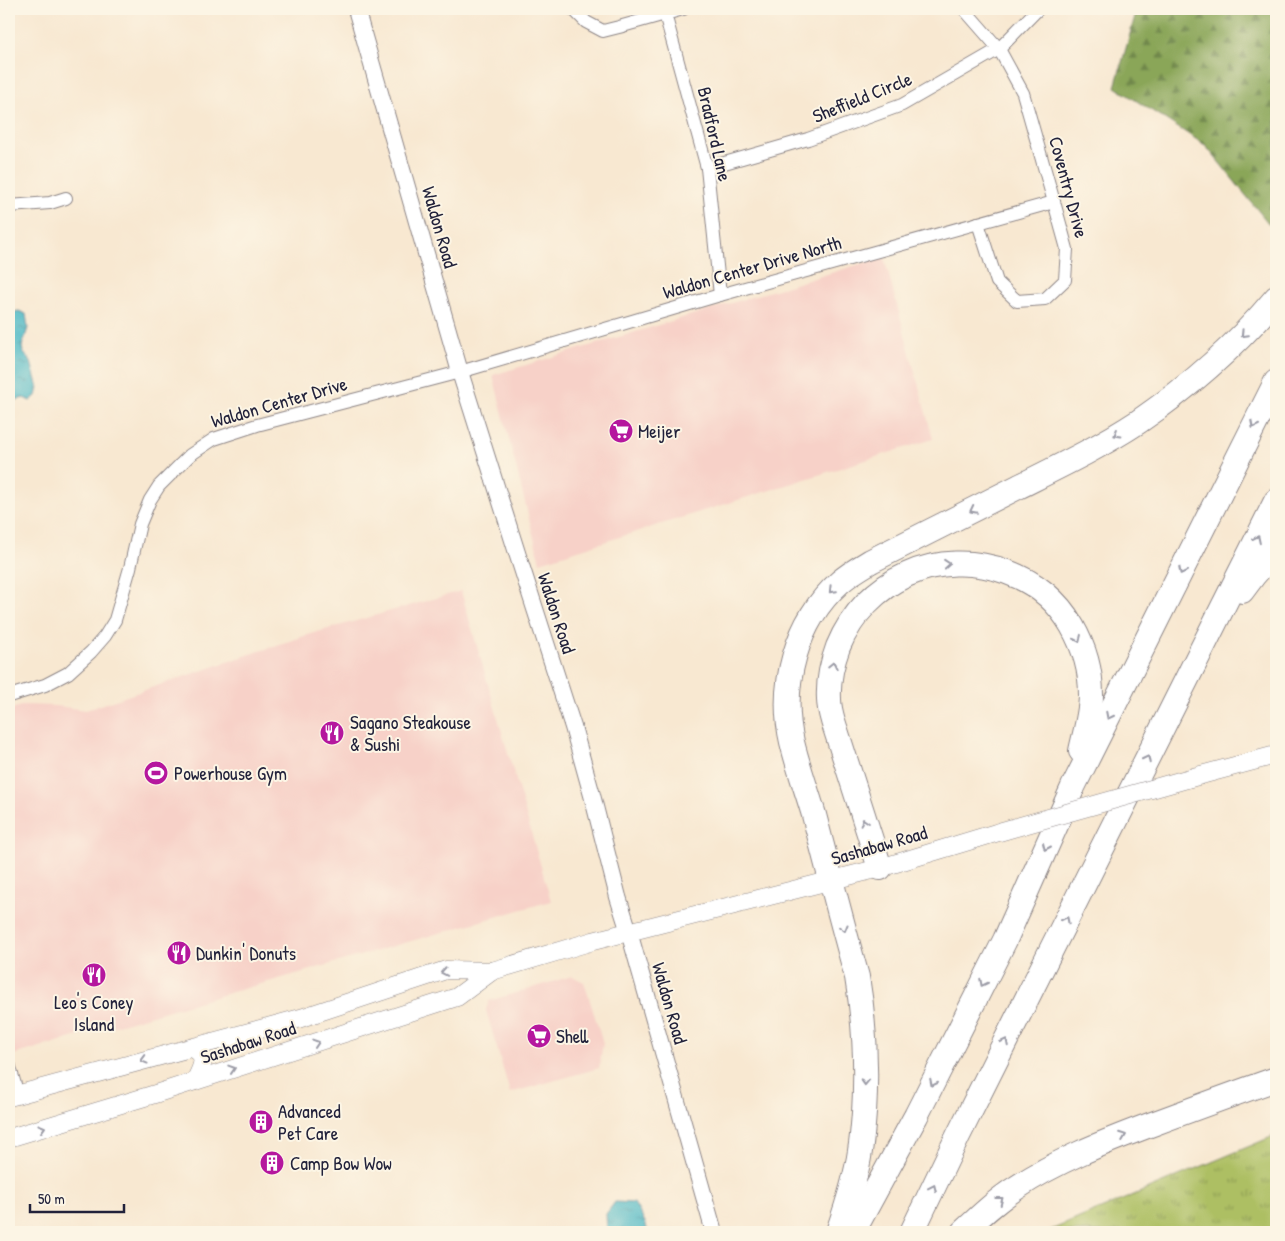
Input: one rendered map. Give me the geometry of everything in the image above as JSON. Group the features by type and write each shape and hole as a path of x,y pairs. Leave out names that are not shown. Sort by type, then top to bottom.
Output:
{"highway":[{"path":"838,1232 848,1202 860,1152 866,1066 862,1007 857,977 806,786 792,742 788,715 788,690 790,668 796,648 814,611 840,581 871,561 1063,465 1136,423 1165,403 1218,360 1276,298"},
{"path":"853,1232 914,1119 1001,948 1073,787 1276,382"},
{"path":"912,1232 958,1136 1276,501"},
{"path":"1204,646 1223,622 1254,575 1276,550"},
{"path":"880,868 833,721 829,698 830,677 834,657 854,617 875,595 899,577 935,565 955,563 976,564 996,568 1014,574 1035,585 1052,599 1067,617 1085,652 1091,693 1090,711 1073,787"},
{"path":"964,1232 985,1211 1015,1188 1065,1160 1108,1141 1276,1079"}],"main road":[{"name":"Sashabaw Road","path":"13,1096 301,1018 446,970 492,971 629,932 880,868 999,832 1276,755"},
{"name":"Sashabaw Road","path":"9,1138 457,997 492,971"},
{"path":"388,990 397,1016"},
{"path":"191,1048 199,1052 202,1058 202,1066 195,1081"}],"street":[{"name":"Waldon Road","path":"356,9 460,372 573,727 618,897 714,1232"},
{"path":"573,9 586,22 603,30 683,9"},
{"name":"Coventry Drive","path":"964,9 999,49 1023,93 1066,249 1065,280 1045,299 1017,301 997,282 978,223"},
{"name":"Sheffield Circle","path":"707,168 808,139 902,105 999,49 1038,9"},
{"name":"Bradford Lane","path":"665,14 707,168 720,295"},
{"path":"9,206 50,203 66,198"},
{"name":"Waldon Center Drive North","path":"460,372 720,295 1054,202"},
{"name":"Waldon Center Drive","path":"9,696 45,685 68,673 105,636 115,620 140,524 150,500 166,479 190,455 214,439 257,425 460,372"},
{"path":"9,1064 13,1096"}],"shaded area":[{"path":"884,257 933,439 540,562 493,375"},
{"path":"461,591 551,901 9,1056 9,710 24,705 56,706 86,710 307,635"},
{"path":"572,976 584,982 603,1043 599,1068 510,1093 486,1010 489,1001"}],"green space":[{"path":"1137,9 1276,9 1276,214 1269,224 1205,145 1115,87"},
{"path":"1276,1135 1276,1232 1046,1232"}],"water":[{"path":"9,308 13,312 19,311 26,314 28,328 22,347 23,352 31,362 38,388 36,396 30,401 24,398 9,402"},
{"path":"615,1202 634,1203 645,1222 648,1232 607,1232 606,1214"}],"place":[{"name":"Meijer","path":"621,431"},
{"name":"Sagano Steakouse & Sushi","path":"332,733"},
{"name":"Powerhouse Gym","path":"156,773"},
{"name":"Dunkin' Donuts","path":"179,953"},
{"name":"Leo's Coney Island","path":"94,975"},
{"name":"Shell","path":"539,1036"},
{"name":"Advanced Pet Care","path":"261,1122"},
{"name":"Camp Bow Wow","path":"272,1163"}]}
